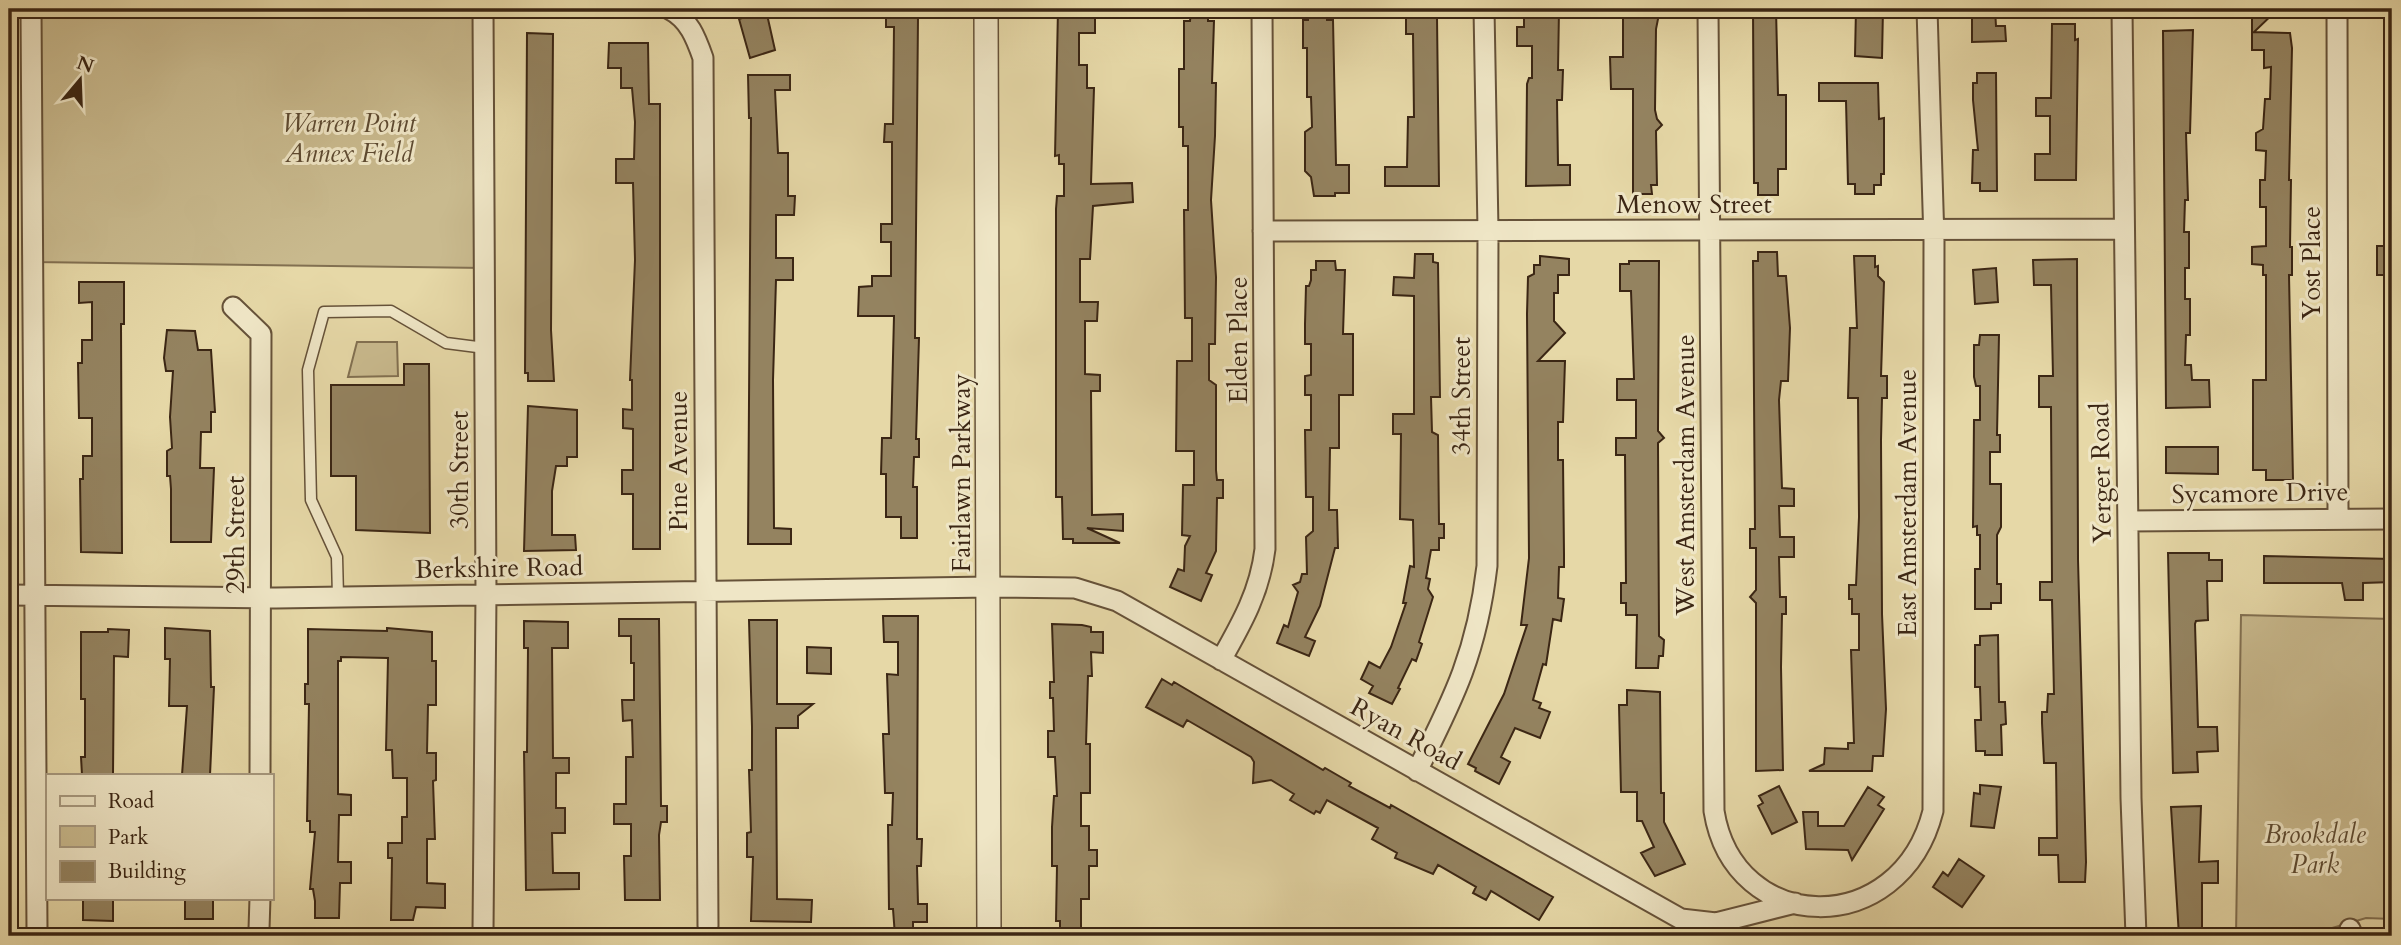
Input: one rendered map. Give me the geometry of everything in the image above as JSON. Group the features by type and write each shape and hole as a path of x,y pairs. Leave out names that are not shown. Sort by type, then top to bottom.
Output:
{"street":[{"path":"32,9 37,930"},
{"name":"30th Street","path":"483,9 486,594 483,931"},
{"name":"Pine Avenue","path":"669,9 681,16 696,37 703,58 708,926"},
{"name":"Fairlawn Parkway","path":"986,9 989,936"},
{"name":"Elden Place","path":"1221,660 1253,603 1262,576 1265,549 1262,9"},
{"name":"34th Street","path":"1418,771 1458,689 1482,610 1487,566 1488,230 1484,9"},
{"name":"West Amsterdam Avenue","path":"1708,9 1714,811 1723,843 1735,863 1752,881 1773,895 1795,903"},
{"name":"East Amsterdam Avenue","path":"1795,903 1823,906 1844,904 1885,888 1917,855 1933,811 1934,230 1927,9"},
{"name":"Yerger Road","path":"2122,9 2136,936"},
{"name":"Yost Place","path":"2337,9 2338,518"},
{"name":"Menow Street","path":"1264,231 2124,229"},
{"name":"29th Street","path":"233,307 261,334 260,774"},
{"name":"Sycamore Drive","path":"2128,521 2392,519"},
{"name":"Berkshire Road","path":"9,595 262,598 989,587"},
{"name":"Ryan Road","path":"989,587 1075,588 1097,593 1681,919 1716,923 1795,903"},
{"path":"260,900 260,929"}],"lane":[{"path":"338,597 337,557 311,500 308,370 324,312 391,311 446,344 485,348"}],"green space":[{"name":"Warren Point Annex Field","path":"31,9 483,9 485,268 34,262"},
{"path":"357,342 397,342 398,376 348,377"},
{"name":"Brookdale Park","path":"2241,615 2392,619 2392,919 2366,918 2305,936 2236,936"}],"building":[{"path":"886,9 911,10 911,17 918,17 915,338 919,338 916,439 919,439 919,457 914,457 913,487 917,487 917,538 901,538 901,517 886,517 886,474 881,474 882,438 891,438 894,316 858,316 859,287 872,286 872,276 891,276 891,242 881,242 881,224 892,224 892,142 884,142 885,124 893,124 894,27 886,27"},
{"path":"1058,9 1095,9 1095,33 1079,33 1079,65 1087,65 1087,88 1094,88 1091,184 1132,183 1133,202 1093,206 1090,259 1080,259 1080,302 1098,302 1097,321 1085,321 1085,374 1100,375 1100,391 1091,391 1092,515 1123,514 1123,531 1087,528 1120,543 1073,543 1073,539 1063,539 1062,497 1056,497 1056,209 1057,196 1064,196 1064,164 1059,164 1059,155 1055,156"},
{"path":"1406,9 1430,9 1430,16 1437,17 1439,186 1385,186 1385,167 1407,167 1408,117 1414,117 1413,34 1406,34"},
{"path":"1632,9 1656,9 1659,14 1656,29 1655,110 1662,125 1656,131 1657,185 1651,185 1652,194 1633,194 1633,89 1611,89 1610,57 1623,57 1623,17 1632,17"},
{"path":"1753,9 1776,9 1778,95 1786,95 1786,169 1778,169 1778,195 1758,195 1758,183 1754,183"},
{"path":"1856,9 1883,9 1882,58 1855,56"},
{"path":"1995,9 1996,26 2005,26 2006,41 1972,42 1972,11"},
{"path":"2252,9 2278,9 2254,32 2290,33 2292,48 2289,180 2292,275 2289,275 2293,480 2266,480 2266,470 2253,470 2253,380 2266,380 2266,275 2263,275 2263,265 2252,264 2252,247 2266,246 2266,207 2260,207 2260,180 2265,180 2266,151 2256,150 2256,133 2263,129 2265,99 2270,99 2271,67 2264,68 2264,50 2252,50"},
{"path":"766,10 775,50 750,58 739,19"},
{"path":"1531,10 1559,10 1558,70 1563,70 1562,100 1557,100 1558,165 1570,165 1570,185 1526,186 1527,84 1529,78 1532,78 1532,46 1517,46 1517,27 1524,27 1524,18 1531,18"},
{"path":"1191,11 1208,11 1208,21 1214,21 1212,83 1216,83 1211,200 1216,277 1215,344 1209,344 1209,380 1216,385 1216,470 1217,480 1223,480 1223,498 1217,498 1216,551 1206,573 1212,575 1201,601 1170,587 1178,569 1184,571 1185,546 1190,536 1182,535 1183,485 1194,485 1194,451 1176,451 1177,361 1192,361 1192,318 1185,318 1184,210 1188,210 1188,146 1183,146 1183,127 1179,127 1179,69 1184,69 1184,21 1190,21"},
{"path":"1308,11 1327,11 1327,20 1333,20 1336,165 1349,165 1349,193 1335,193 1335,196 1314,196 1311,177 1305,171 1305,132 1312,127 1311,97 1307,97 1307,48 1303,48 1303,20 1308,20"},
{"path":"2052,24 2075,24 2075,40 2078,39 2076,180 2035,180 2035,154 2050,154 2050,116 2036,116 2036,98 2051,98"},
{"path":"2193,30 2190,133 2186,133 2188,200 2185,200 2184,232 2189,232 2189,268 2185,268 2185,299 2190,299 2190,335 2186,335 2185,365 2191,365 2192,380 2209,380 2210,407 2166,408 2163,31"},
{"path":"527,33 553,34 551,330 554,381 528,381 528,373 525,373"},
{"path":"609,43 648,43 649,104 660,104 660,549 633,549 633,494 622,494 622,470 633,470 633,429 623,428 623,409 632,410 630,380 635,260 633,183 616,183 616,159 634,159 635,122 632,88 621,88 621,68 608,68"},
{"path":"1977,73 1996,73 1997,191 1980,191 1980,183 1972,183 1973,150 1978,150 1973,100 1973,83 1977,83"},
{"path":"748,75 790,75 790,90 775,90 778,153 788,153 788,196 795,196 794,215 776,215 776,258 793,258 793,280 776,280 773,380 774,528 791,529 791,544 748,544 751,118"},
{"path":"1819,83 1878,83 1879,119 1884,118 1884,174 1881,174 1881,185 1874,185 1874,194 1855,194 1855,184 1848,184 1846,101 1819,101"},
{"path":"2377,246 2392,246 2392,275 2377,275"},
{"path":"1758,252 1777,252 1778,276 1786,276 1790,328 1788,381 1781,381 1779,400 1782,488 1794,489 1794,506 1779,506 1780,537 1794,537 1794,557 1779,557 1780,597 1786,597 1786,614 1782,614 1781,667 1783,770 1756,771 1756,603 1750,597 1756,590 1756,548 1750,548 1750,529 1755,529 1753,261 1758,261"},
{"path":"1415,254 1433,254 1433,262 1438,263 1440,397 1431,397 1432,432 1438,435 1439,524 1444,524 1444,538 1439,538 1439,550 1431,550 1426,578 1430,579 1428,589 1433,597 1419,642 1422,644 1416,661 1412,659 1392,704 1369,693 1373,686 1361,679 1369,662 1380,668 1391,647 1406,603 1403,603 1410,566 1414,567 1413,520 1400,519 1401,434 1393,434 1393,414 1414,414 1414,296 1393,295 1394,277 1414,278"},
{"path":"1540,256 1569,259 1569,275 1558,275 1558,293 1554,293 1554,321 1565,333 1538,361 1565,361 1563,422 1558,422 1558,460 1563,460 1564,567 1559,567 1558,598 1564,599 1561,621 1553,619 1546,665 1543,664 1533,700 1541,703 1539,708 1550,712 1540,738 1515,728 1501,757 1510,762 1499,784 1468,764 1504,694 1527,625 1521,625 1529,558 1528,277 1534,274 1534,265 1540,265"},
{"path":"1854,256 1875,256 1878,276 1884,282 1881,376 1887,376 1887,398 1882,398 1881,440 1882,614 1886,709 1883,756 1873,756 1872,771 1809,771 1824,764 1825,748 1848,749 1848,743 1854,743 1851,650 1859,650 1859,614 1852,614 1849,585 1856,585 1859,517 1858,398 1848,398 1850,328 1857,328"},
{"path":"2077,259 2078,559 2086,862 2085,882 2059,882 2058,855 2039,855 2039,838 2057,838 2056,763 2044,763 2042,723 2042,712 2047,712 2048,694 2054,694 2052,600 2040,600 2040,582 2052,582 2051,407 2039,407 2039,376 2053,376 2051,285 2034,285 2033,260"},
{"path":"1316,261 1335,261 1336,270 1345,270 1343,334 1353,334 1353,395 1339,395 1339,448 1330,448 1329,510 1337,510 1338,548 1335,548 1320,606 1305,637 1315,641 1309,656 1277,643 1284,625 1288,627 1298,592 1293,585 1300,582 1302,574 1307,574 1306,537 1313,531 1313,497 1306,497 1305,430 1311,430 1311,395 1305,395 1305,376 1311,375 1311,344 1305,344 1305,324 1306,286 1309,286 1311,280 1311,270 1316,270"},
{"path":"1629,261 1659,261 1658,431 1664,438 1658,443 1659,636 1664,640 1663,656 1659,656 1658,668 1636,668 1637,615 1626,615 1626,603 1621,603 1621,583 1626,583 1625,455 1616,455 1616,438 1636,438 1636,400 1617,400 1617,379 1634,379 1631,291 1620,291 1620,264 1629,264"},
{"path":"1996,268 1998,302 1975,304 1973,270"},
{"path":"79,282 124,282 124,324 121,324 122,553 81,552 80,479 83,479 83,456 92,456 92,418 79,418 78,363 82,363 82,340 92,340 92,302 79,303"},
{"path":"167,330 195,331 198,350 211,350 215,412 211,412 211,432 201,432 200,468 214,468 211,542 171,542 171,489 170,476 167,476 167,451 172,448 170,417 173,371 166,371 164,358"},
{"path":"1980,335 1999,335 1997,435 2000,435 2000,452 1990,452 1990,484 2001,484 1997,584 2001,584 2001,603 1991,603 1991,609 1975,609 1975,569 1980,569 1980,535 1977,535 1977,526 1973,527 1974,420 1980,420 1980,386 1976,386 1974,377 1974,345 1979,345"},
{"path":"404,364 429,364 430,533 356,530 356,476 331,476 331,385 404,385"},
{"path":"528,406 577,410 577,457 567,457 567,466 556,466 552,491 552,535 575,535 576,550 524,551"},
{"path":"2166,447 2218,447 2218,474 2166,473"},
{"path":"2168,553 2209,553 2209,560 2222,560 2222,581 2207,581 2208,620 2196,621 2195,624 2198,727 2217,727 2218,751 2197,752 2198,772 2173,773"},
{"path":"2264,556 2392,559 2392,582 2363,583 2363,600 2345,600 2342,583 2264,583"},
{"path":"883,616 918,616 917,839 922,839 921,866 917,866 918,904 927,904 927,922 913,922 913,936 895,936 893,909 889,909 888,825 892,825 893,793 885,793 883,734 889,734 887,674 898,675 898,642 884,642"},
{"path":"619,619 659,619 661,806 667,806 667,822 661,822 659,835 660,900 625,900 624,856 631,856 631,824 614,824 614,804 626,804 626,757 633,757 632,720 623,721 622,700 634,700 634,663 631,663 631,636 619,636"},
{"path":"749,620 777,620 777,704 813,704 798,716 798,728 776,728 777,899 812,900 811,922 751,921 753,857 747,857 747,833 751,832 749,770 752,770"},
{"path":"524,621 568,622 568,648 552,648 553,758 569,758 569,773 556,773 556,808 565,808 565,833 552,833 553,873 579,873 579,889 526,890 524,752 527,752 528,648 524,648"},
{"path":"1052,624 1082,625 1091,627 1091,632 1103,632 1103,653 1091,652 1092,676 1088,676 1086,744 1090,744 1090,793 1081,793 1081,826 1089,826 1089,850 1097,850 1097,866 1089,866 1089,899 1081,899 1081,936 1060,936 1060,921 1056,921 1057,866 1052,866 1052,827 1054,796 1057,796 1055,757 1048,757 1048,731 1054,731 1053,698 1050,698 1050,682 1054,682"},
{"path":"165,628 210,631 211,687 214,687 210,774 182,774 187,706 169,706 170,659 165,659"},
{"path":"387,628 432,632 432,661 436,661 436,705 428,705 427,753 436,753 436,780 433,781 435,839 427,839 427,883 445,884 445,908 416,907 413,920 391,920 392,858 388,858 388,843 402,843 402,817 407,817 407,778 393,778 392,750 386,750 388,658 341,657 341,661 338,661 338,794 351,795 351,815 339,815 338,862 351,862 351,883 340,883 339,918 315,918 313,889 310,889 315,832 310,832 310,821 307,821 309,704 305,704 305,684 308,684 308,629 387,631"},
{"path":"108,629 129,630 128,657 114,656 113,774 82,774 81,757 85,757 85,699 81,699 81,632 108,632"},
{"path":"1998,635 1999,702 2005,702 2006,724 2001,725 2002,755 1985,755 1985,751 1976,751 1975,720 1981,720 1980,687 1975,687 1975,645 1980,645 1980,636"},
{"path":"807,647 831,648 831,674 807,673"},
{"path":"1162,679 1172,685 1174,682 1323,770 1325,768 1351,783 1349,786 1390,808 1391,805 1553,897 1539,920 1491,891 1486,900 1473,893 1476,887 1438,865 1433,874 1395,858 1397,853 1372,839 1378,828 1327,800 1320,813 1316,811 1314,814 1290,800 1294,794 1271,780 1253,783 1254,762 1251,757 1187,720 1183,727 1146,707"},
{"path":"1627,690 1660,692 1661,793 1664,793 1664,822 1685,864 1655,876 1641,853 1654,847 1642,821 1637,821 1637,792 1621,792 1619,705 1627,705"},
{"path":"1980,785 2001,787 1994,828 1971,826 1974,793 1980,794"},
{"path":"1779,786 1797,822 1772,834 1758,806 1763,803 1759,796"},
{"path":"1868,787 1884,797 1878,805 1884,809 1852,860 1848,850 1806,849 1803,812 1818,812 1818,826 1844,826"},
{"path":"2201,806 2199,862 2218,861 2218,883 2202,883 2202,936 2179,936 2171,807"},
{"path":"1959,859 1984,876 1962,907 1933,887 1943,872 1948,876"},
{"path":"83,900 113,900 113,921 83,920"},
{"path":"185,900 213,900 213,919 185,919"}]}
